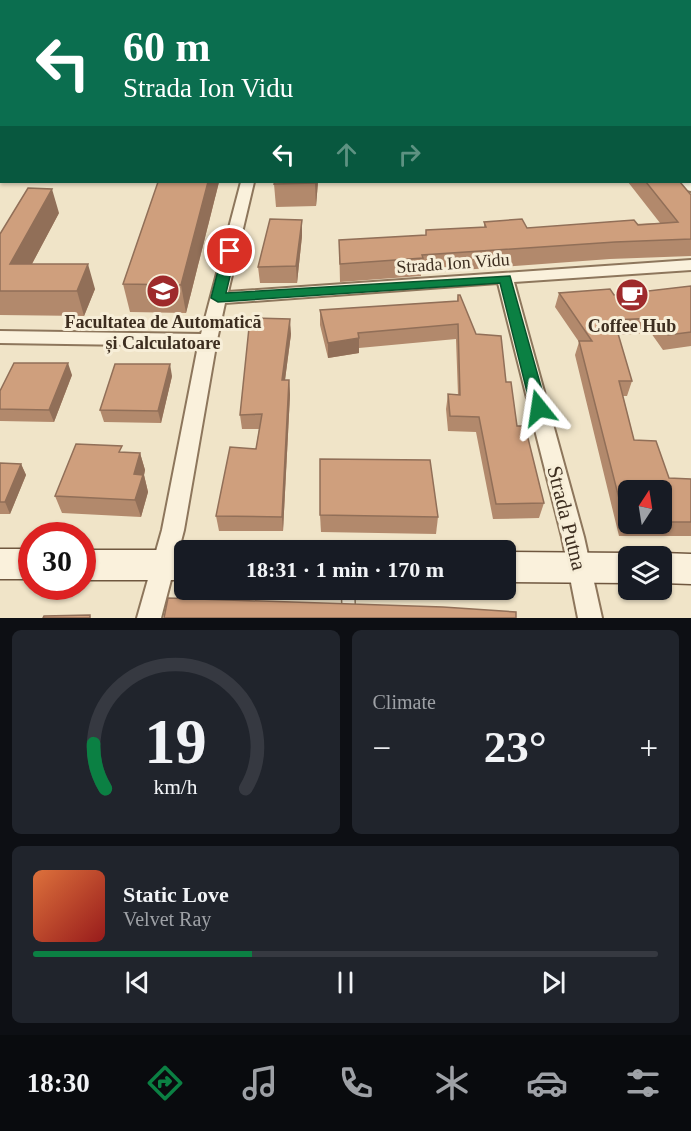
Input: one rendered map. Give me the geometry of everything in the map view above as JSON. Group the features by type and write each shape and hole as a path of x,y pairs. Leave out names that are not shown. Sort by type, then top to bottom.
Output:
{"street":[{"path":"149,618 174,565 173,530 208,340 247,183"},
{"name":"Strada Ion Vidu","path":"218,298 691,265"},
{"name":"Strada Putna","path":"505,279 580,567 590,618"},
{"path":"0,337 208,340"},
{"path":"0,564 18,564"},
{"path":"96,564 174,565"},
{"path":"516,567 618,568"},
{"path":"672,568 691,569"}],"lane":[{"path":"348,600 349,618"}],"building":[{"path":"158,183 208,183 181,285 123,284"},
{"path":"647,183 681,183 691,195 691,239 422,255 423,258 340,264 339,240 426,235 426,230 486,227 484,222 522,219 527,228 634,220 638,225 678,222"},
{"path":"28,188 52,189 10,264 88,264 77,291 0,291 0,234"},
{"path":"270,219 302,220 296,266 258,267"},
{"path":"691,286 691,332 668,335 656,318 614,320 632,381 619,381 634,440 656,441 669,478 691,479 691,522 672,522 672,480 618,480 618,494 579,341 592,341 559,293 610,289 614,295"},
{"path":"458,295 460,295 476,334 501,336 506,382 511,382 517,426 525,426 544,503 496,504 479,417 450,416 448,394 460,395 458,324 358,333 359,338 328,343 320,310 458,301"},
{"path":"250,318 290,319 282,380 289,380 282,517 216,516 230,447 256,449 262,414 240,415"},
{"path":"14,363 68,363 49,410 0,409 0,391"},
{"path":"115,364 170,364 158,411 100,410"},
{"path":"76,444 122,446 119,452 140,453 134,474 143,475 135,500 55,496"},
{"path":"320,459 430,460 438,517 320,515"},
{"path":"0,463 21,464 5,502 0,502"},
{"path":"168,598 174,600 443,607 516,612 516,618 164,618"},
{"path":"90,615 90,618 43,618 44,616"}],"place":[{"name":"Facultatea de Automatică și Calculatoare","path":"163,291"},
{"name":"Coffee Hub","path":"632,295"}],"route":[{"path":"230,251 218,298 505,279 539,408"}]}
